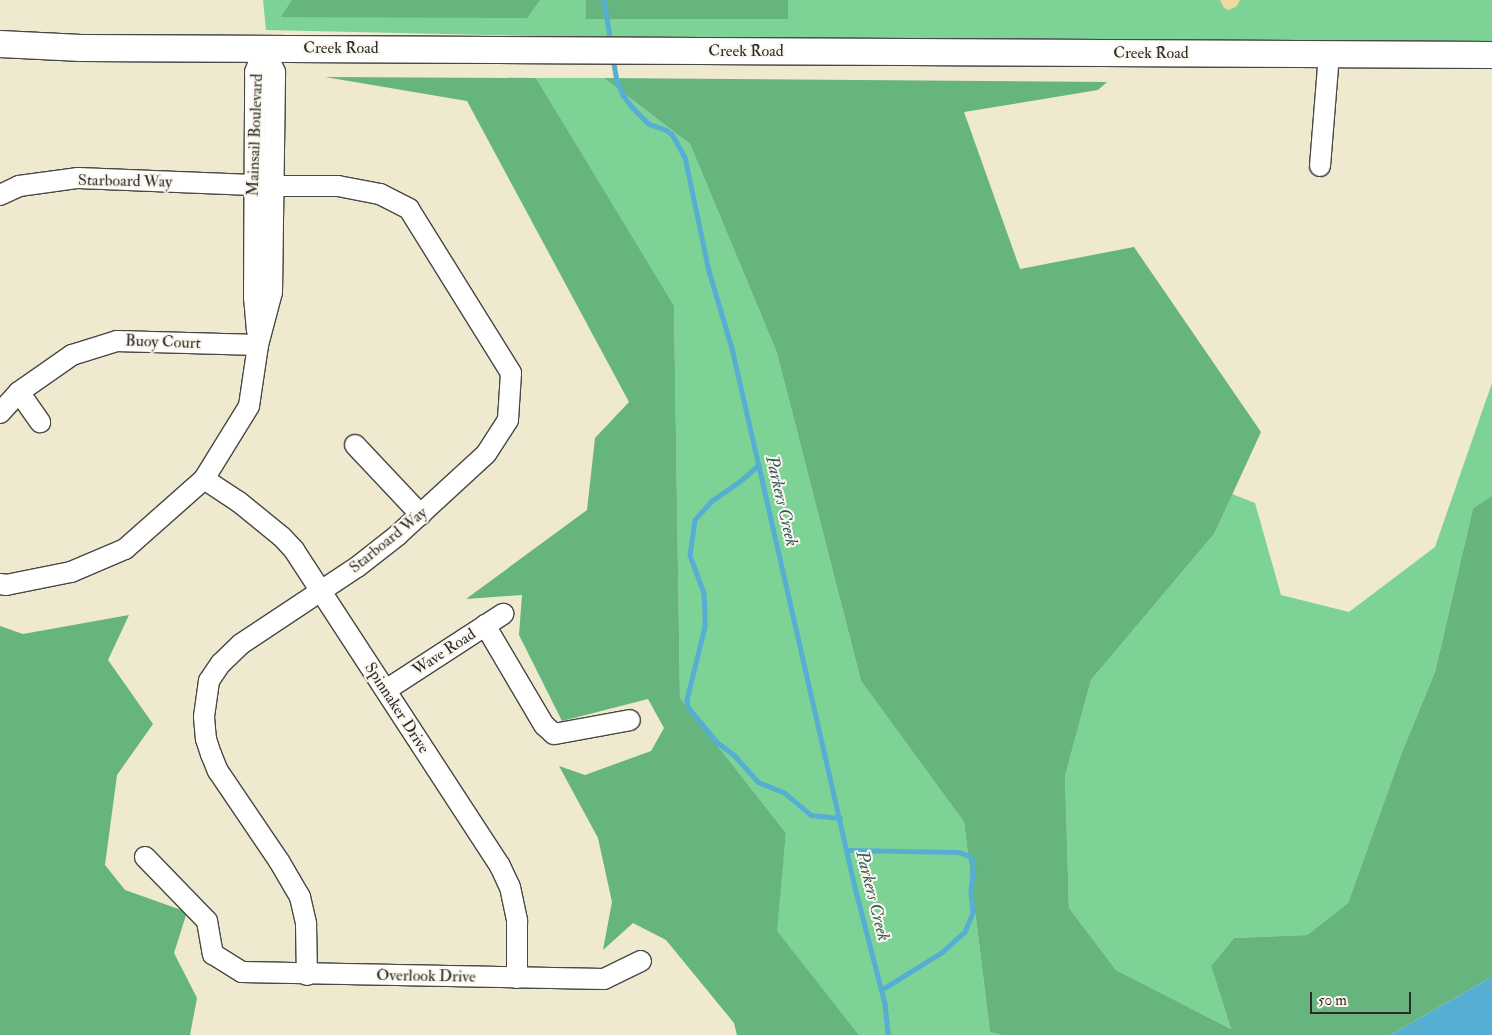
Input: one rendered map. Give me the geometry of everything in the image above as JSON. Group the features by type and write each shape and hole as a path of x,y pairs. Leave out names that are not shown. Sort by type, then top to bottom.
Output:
{"main road":[{"name":"Creek Road","path":"0,44 81,48 1492,55"}],"street":[{"name":"Mainsail Boulevard","path":"258,345 254,298 254,72 264,48"},
{"name":"Mainsail Boulevard","path":"0,584 6,585 71,572 125,549 204,479 249,406 258,345 272,292 275,72 264,48"},
{"path":"1320,166 1329,54"},
{"name":"Starboard Way","path":"0,195 19,186 78,178 253,184"},
{"name":"Starboard Way","path":"274,186 338,186 380,194 409,209 511,373 508,420 486,454 421,515 357,567 241,644 222,663 209,681 204,717 206,739 218,771 279,861 300,897 306,924 307,975"},
{"name":"Buoy Court","path":"0,413 19,392 72,355 117,341 258,345"},
{"path":"19,392 40,422"},
{"path":"355,445 421,515"},
{"name":"Spinnaker Drive","path":"204,479 239,502 282,536 294,550 500,866 510,887 517,921 517,978"},
{"name":"Wave Road","path":"386,690 503,614"},
{"path":"485,625 544,725 554,734 630,720"},
{"name":"Overlook Drive","path":"145,857 207,920 213,954 242,972 307,975 604,979 641,961"}],"green space":[{"path":"263,0 1492,0 1492,47 1329,54 266,30"},
{"path":"292,0 540,0 527,18 281,17"},
{"path":"586,0 788,0 788,19 586,19"},
{"path":"325,77 536,78 674,306 680,698 786,833 777,931 859,1035 737,1035 734,1023 666,940 633,923 603,950 612,902 598,838 559,766 585,775 651,751 664,728 648,699 562,721 519,635 522,595 466,599 587,510 595,438 629,402 467,101"},
{"path":"536,78 604,78 690,144 777,353 861,681 964,822 990,1032 1002,1035 859,1035 776,931 786,833 680,698 674,307"},
{"path":"604,78 1107,82 1098,90 964,112 1020,269 1134,247 1261,432 1214,534 1091,680 1065,776 1069,908 1116,970 1231,1029 1211,966 1234,938 1307,935 1348,903 1402,752 1435,672 1473,508 1492,496 1492,977 1390,1035 1002,1035 990,1032 964,822 861,681 777,353 690,144"},
{"path":"1492,383 1492,496 1473,508 1435,672 1402,752 1348,903 1307,935 1234,938 1211,966 1231,1029 1116,970 1069,908 1065,776 1091,680 1214,534 1232,494 1255,503 1281,595 1349,612 1435,547"},
{"path":"129,615 108,660 153,724 117,775 105,865 125,890 187,912 174,953 197,998 190,1035 0,1035 0,626 23,634"}],"sand":[{"path":"1220,0 1240,0 1237,6 1229,10 1224,8"}],"water":[{"path":"1492,977 1492,1035 1390,1035"}],"waterway":[{"name":"Parkers Creek","path":"604,0 611,43"},
{"name":"Parkers Creek","path":"613,58 617,80 623,95 649,124 672,134 685,157 709,271 732,348 855,887 885,1004 888,1035"},
{"path":"759,465 741,481 712,501 695,520 690,555 704,593 705,627 687,700 688,707 717,742 734,755 758,782 785,793 811,815 840,818"},
{"path":"847,850 958,852 968,855 974,863 971,893 973,913 965,932 943,952 882,990"}]}
